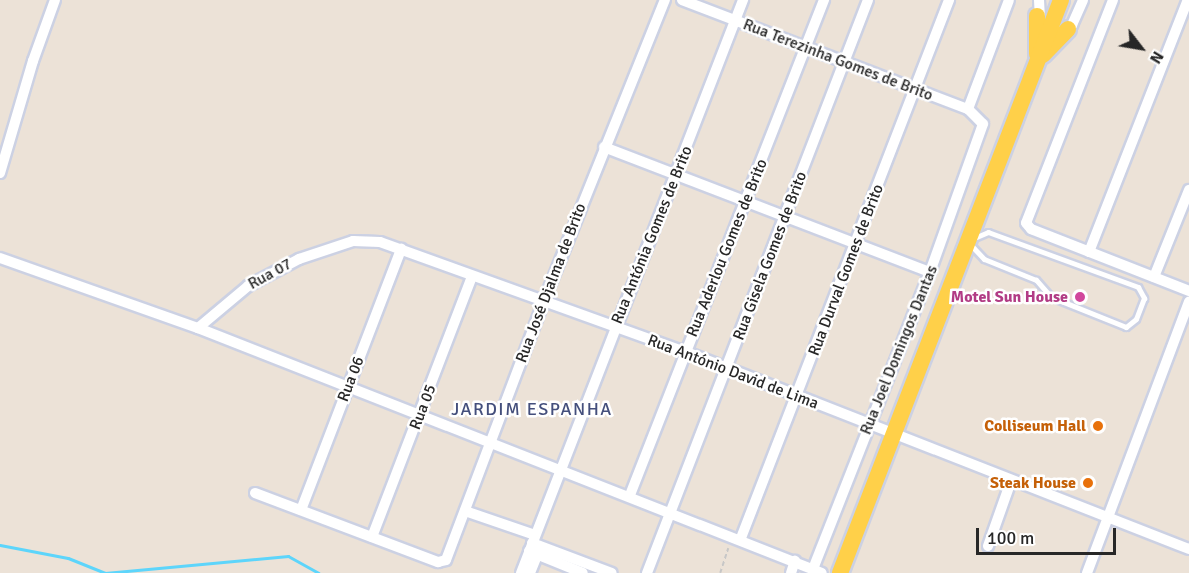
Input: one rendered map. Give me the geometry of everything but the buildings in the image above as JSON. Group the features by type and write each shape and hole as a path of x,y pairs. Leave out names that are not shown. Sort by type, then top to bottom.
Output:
{"main road":[{"path":"840,573 1061,0"},
{"path":"1038,8 1038,62"},
{"path":"1038,62 1068,29"}],"street":[{"path":"0,173 33,61 55,0"},
{"name":"Rua José Djalma de Brito","path":"372,537 438,562 447,557 604,147 665,0"},
{"name":"Rua Terezinha Gomes de Brito","path":"682,0 968,109"},
{"name":"Rua Antónia Gomes de Brito","path":"535,546 560,469 743,0"},
{"name":"Rua Aderlou Gomes de Brito","path":"630,495 824,0"},
{"name":"Rua Gisela Gomes de Brito","path":"647,573 868,0"},
{"name":"Rua Durval Gomes de Brito","path":"737,537 797,397 949,0"},
{"path":"968,109 1009,0"},
{"path":"1038,8 1050,30 1068,29 1083,0"},
{"path":"1113,0 1027,218 1031,230 1189,291"},
{"path":"1089,252 1188,0"},
{"name":"Rua Joel Domingos Dantas","path":"817,571 869,426 983,131 980,118 968,109"},
{"path":"604,147 930,272"},
{"path":"1154,278 1189,190"},
{"name":"Rua António David de Lima","path":"353,241 380,242 543,303 686,352 869,426 1189,549"},
{"name":"Rua 07","path":"198,328 248,285 275,270 353,241"},
{"name":"Rua 06","path":"302,510 401,249"},
{"path":"0,258 198,328 490,443 670,510 817,571"},
{"name":"Rua 05","path":"372,537 472,277"},
{"path":"1087,573 1189,301"},
{"path":"988,546 1011,481"},
{"path":"255,493 372,537"},
{"path":"465,511 583,573"},
{"path":"521,573 535,546"},
{"path":"530,573 535,546"},
{"path":"535,546 612,573"},
{"path":"790,573 795,561"}],"lane":[{"path":"992,233 1137,287 1144,294 1136,319 1126,327 1051,297 1036,280 984,259 967,241 992,233"}],"path":[{"path":"720,573 737,537"}],"waterway":[{"path":"0,545 68,558 105,573 288,556 319,573"}],"place":[{"name":"Motel Sun House","path":"1080,297"},
{"name":"Colliseum Hall","path":"1098,426"},
{"name":"Steak House","path":"1088,483"}],"district":[{"name":"JARDIM ESPANHA","path":"532,409"}]}
